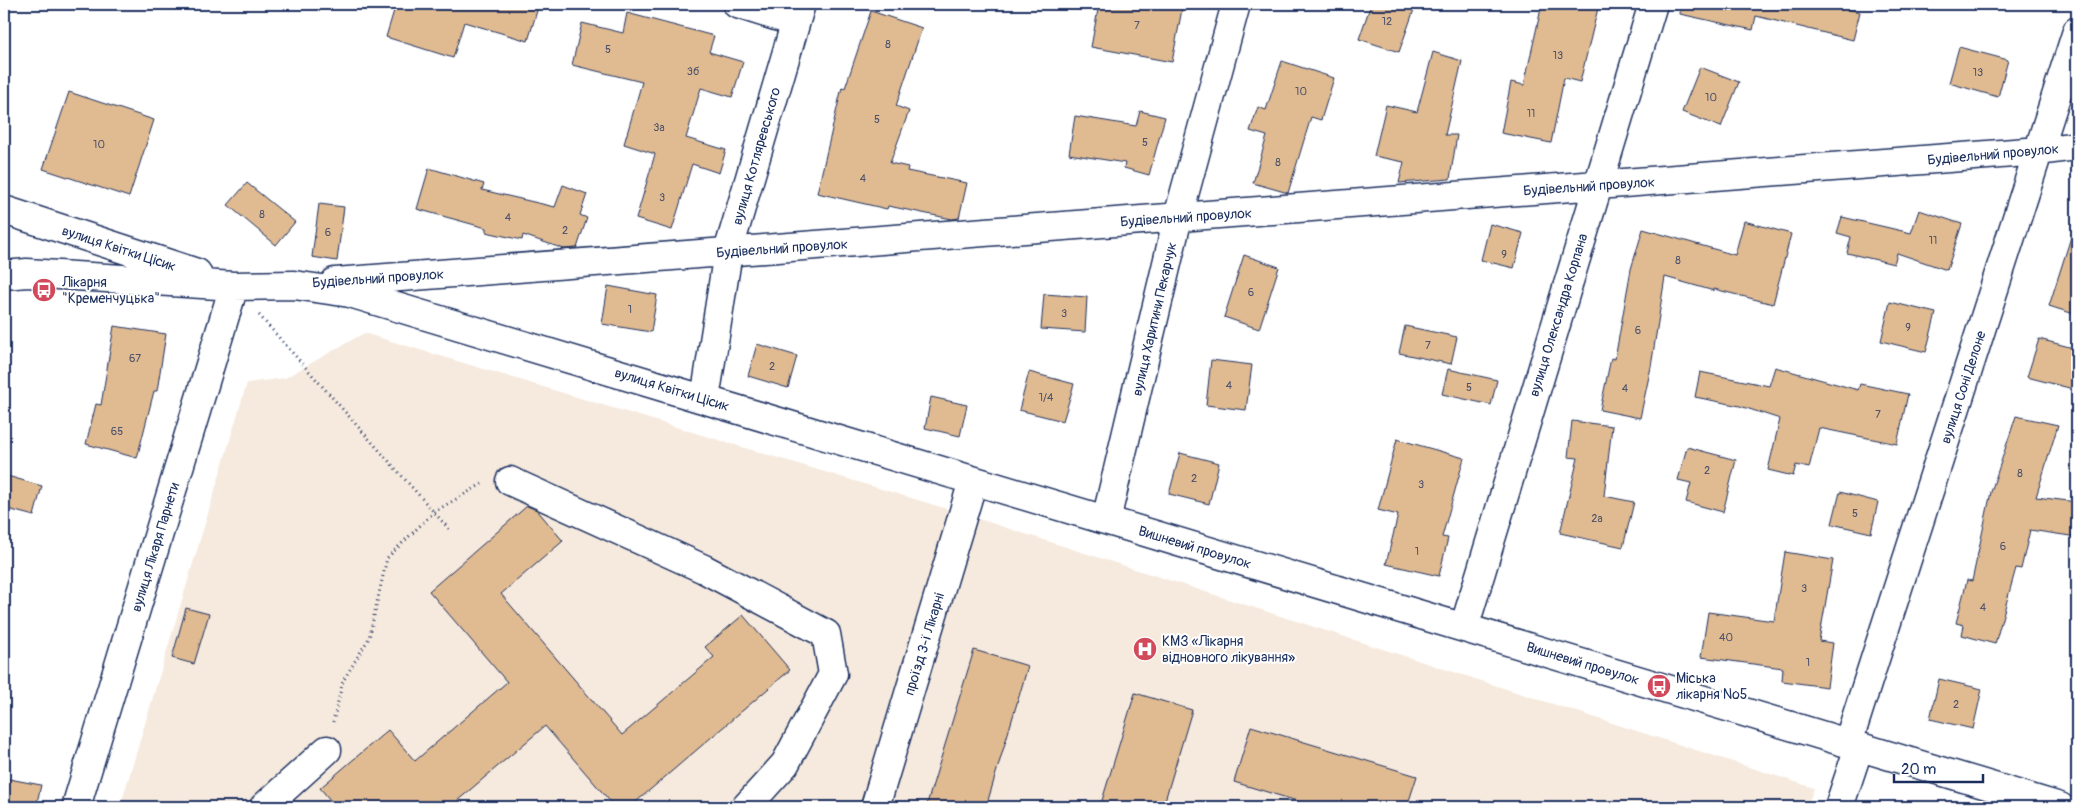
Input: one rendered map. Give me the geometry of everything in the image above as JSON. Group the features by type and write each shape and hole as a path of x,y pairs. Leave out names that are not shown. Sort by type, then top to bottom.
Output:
{"street":[{"path":"737,4 798,13"},
{"name":"вулиця Харитини Пекарчук","path":"1106,520 1178,217 1236,4"},
{"name":"вулиця Олександра Корпана","path":"1464,628 1653,4"},
{"name":"вулиця Котляревського","path":"705,399 728,252 798,13"},
{"name":"вулиця Соні Делоне","path":"1839,807 1854,745 2077,31"},
{"name":"Будівельний провулок","path":"294,285 2040,151 2077,146"},
{"name":"вулиця Квітки Цісик","path":"4,210 234,286"},
{"name":"вулиця Квітки Цісик","path":"4,275 27,273 234,286 294,285 350,293 1106,520"},
{"name":"вулиця Лікаря Парнети","path":"76,807 234,286"},
{"path":"510,480 704,569 826,634 833,674 785,764 746,807"},
{"name":"проїзд 3-ї Лікарні","path":"875,807 974,481"},
{"name":"Вишневий провулок","path":"1106,520 2060,807"},
{"path":"264,807 327,750"}],"path":[{"path":"234,286 304,368 449,529"},
{"path":"327,750 343,681 369,638 387,558 434,512 489,480 510,480"}],"shaded area":[{"path":"364,333 951,510 1814,788 1807,807 120,807 247,383 285,378"}],"building":[{"path":"396,4 539,4 528,41 464,22 453,58 386,37"},
{"path":"1099,4 1183,4 1172,62 1091,47"},
{"path":"1371,4 1416,4 1399,52 1359,39"},
{"path":"1542,4 1599,4 1580,82 1564,78 1551,143 1501,133 1511,82 1524,85"},
{"path":"1681,4 1826,4 1860,12 1853,40 1756,16 1753,30 1680,14"},
{"path":"871,11 922,28 896,106 909,111 890,163 908,167 907,171 967,183 959,218 952,219 888,206 887,209 817,193 842,87 845,88"},
{"path":"627,13 714,36 709,52 743,62 732,97 701,88 686,138 726,150 719,173 692,164 672,230 636,219 655,154 624,144 642,82 572,65 582,23 623,33"},
{"path":"1959,47 2008,60 1998,97 1949,83"},
{"path":"1433,52 1462,61 1445,135 1457,135 1450,179 1399,183 1404,162 1374,156 1386,105 1417,112"},
{"path":"1282,61 1334,78 1321,120 1311,117 1288,193 1253,183 1267,136 1250,131 1258,107 1266,110"},
{"path":"1700,67 1739,82 1721,127 1682,112"},
{"path":"69,92 154,120 129,197 43,169"},
{"path":"1140,111 1165,117 1149,175 1124,168 1125,163 1069,154 1075,116 1136,126"},
{"path":"429,168 484,184 482,190 555,207 563,185 587,194 580,215 587,218 577,248 564,249 523,235 522,240 486,232 486,228 417,209"},
{"path":"247,183 295,222 276,245 228,205"},
{"path":"319,204 344,207 337,261 312,257"},
{"path":"1919,210 1962,224 1947,270 1897,253 1894,264 1847,253 1851,237 1837,233 1842,217 1911,233"},
{"path":"1744,221 1791,234 1773,304 1714,289 1714,291 1665,277 1651,367 1640,418 1600,410 1611,358 1615,359 1631,269 1643,229 1735,255"},
{"path":"1490,224 1523,233 1514,268 1481,260"},
{"path":"2072,234 2077,234 2077,315 2049,306"},
{"path":"1244,255 1279,267 1259,329 1224,317"},
{"path":"608,286 657,295 651,332 602,324"},
{"path":"1044,294 1087,297 1085,332 1041,329"},
{"path":"1890,302 1936,313 1926,352 1881,341"},
{"path":"114,326 166,334 157,391 154,391 137,458 86,444 96,404 101,405"},
{"path":"1405,326 1457,337 1451,364 1399,353"},
{"path":"2039,339 2077,349 2077,390 2027,377"},
{"path":"757,344 797,356 788,388 748,376"},
{"path":"1211,360 1252,365 1246,410 1206,405"},
{"path":"1775,367 1858,390 1860,384 1908,394 1897,444 1819,428 1809,468 1796,465 1793,476 1768,470 1780,419 1740,406 1695,397 1700,372 1769,386"},
{"path":"1448,369 1497,380 1491,405 1442,394"},
{"path":"1029,372 1074,384 1063,421 1019,410"},
{"path":"931,397 967,405 960,436 925,428"},
{"path":"2016,416 2058,425 2036,497 2077,502 2077,537 2030,530 2021,569 2016,568 1995,644 1962,635 1964,625 1956,623 1967,580 1972,581 1991,492"},
{"path":"1572,421 1612,426 1604,496 1634,502 1623,547 1560,533 1578,458 1568,457"},
{"path":"1397,439 1464,458 1442,537 1448,538 1439,576 1386,564 1398,515 1378,510"},
{"path":"1687,447 1736,460 1723,512 1686,502 1691,483 1678,480"},
{"path":"1180,453 1219,463 1209,504 1169,494"},
{"path":"4,475 42,486 34,516 4,508"},
{"path":"1840,492 1878,502 1871,533 1832,524"},
{"path":"527,506 537,510 563,541 501,594 622,735 714,657 705,647 743,615 790,670 630,807 615,807 545,726 450,807 336,807 320,788 388,730 415,761 507,682 429,591"},
{"path":"1785,552 1833,560 1819,641 1833,643 1827,687 1782,681 1783,668 1701,657 1708,612 1774,621"},
{"path":"186,608 209,614 194,664 172,658"},
{"path":"974,650 1028,666 986,807 926,807"},
{"path":"1939,679 1982,689 1973,729 1930,719"},
{"path":"1135,693 1192,710 1163,807 1100,807"},
{"path":"1251,726 1417,776 1407,807 1317,807 1234,782"},
{"path":"4,778 41,785 36,807 4,807"}],"place":[{"name":"Лікарня \"Кременчуцька\"","path":"44,290"},
{"name":"КМЗ «Лікарня відновного лікування»","path":"1145,649"},
{"name":"Міська лікарня №5","path":"1659,686"}]}
